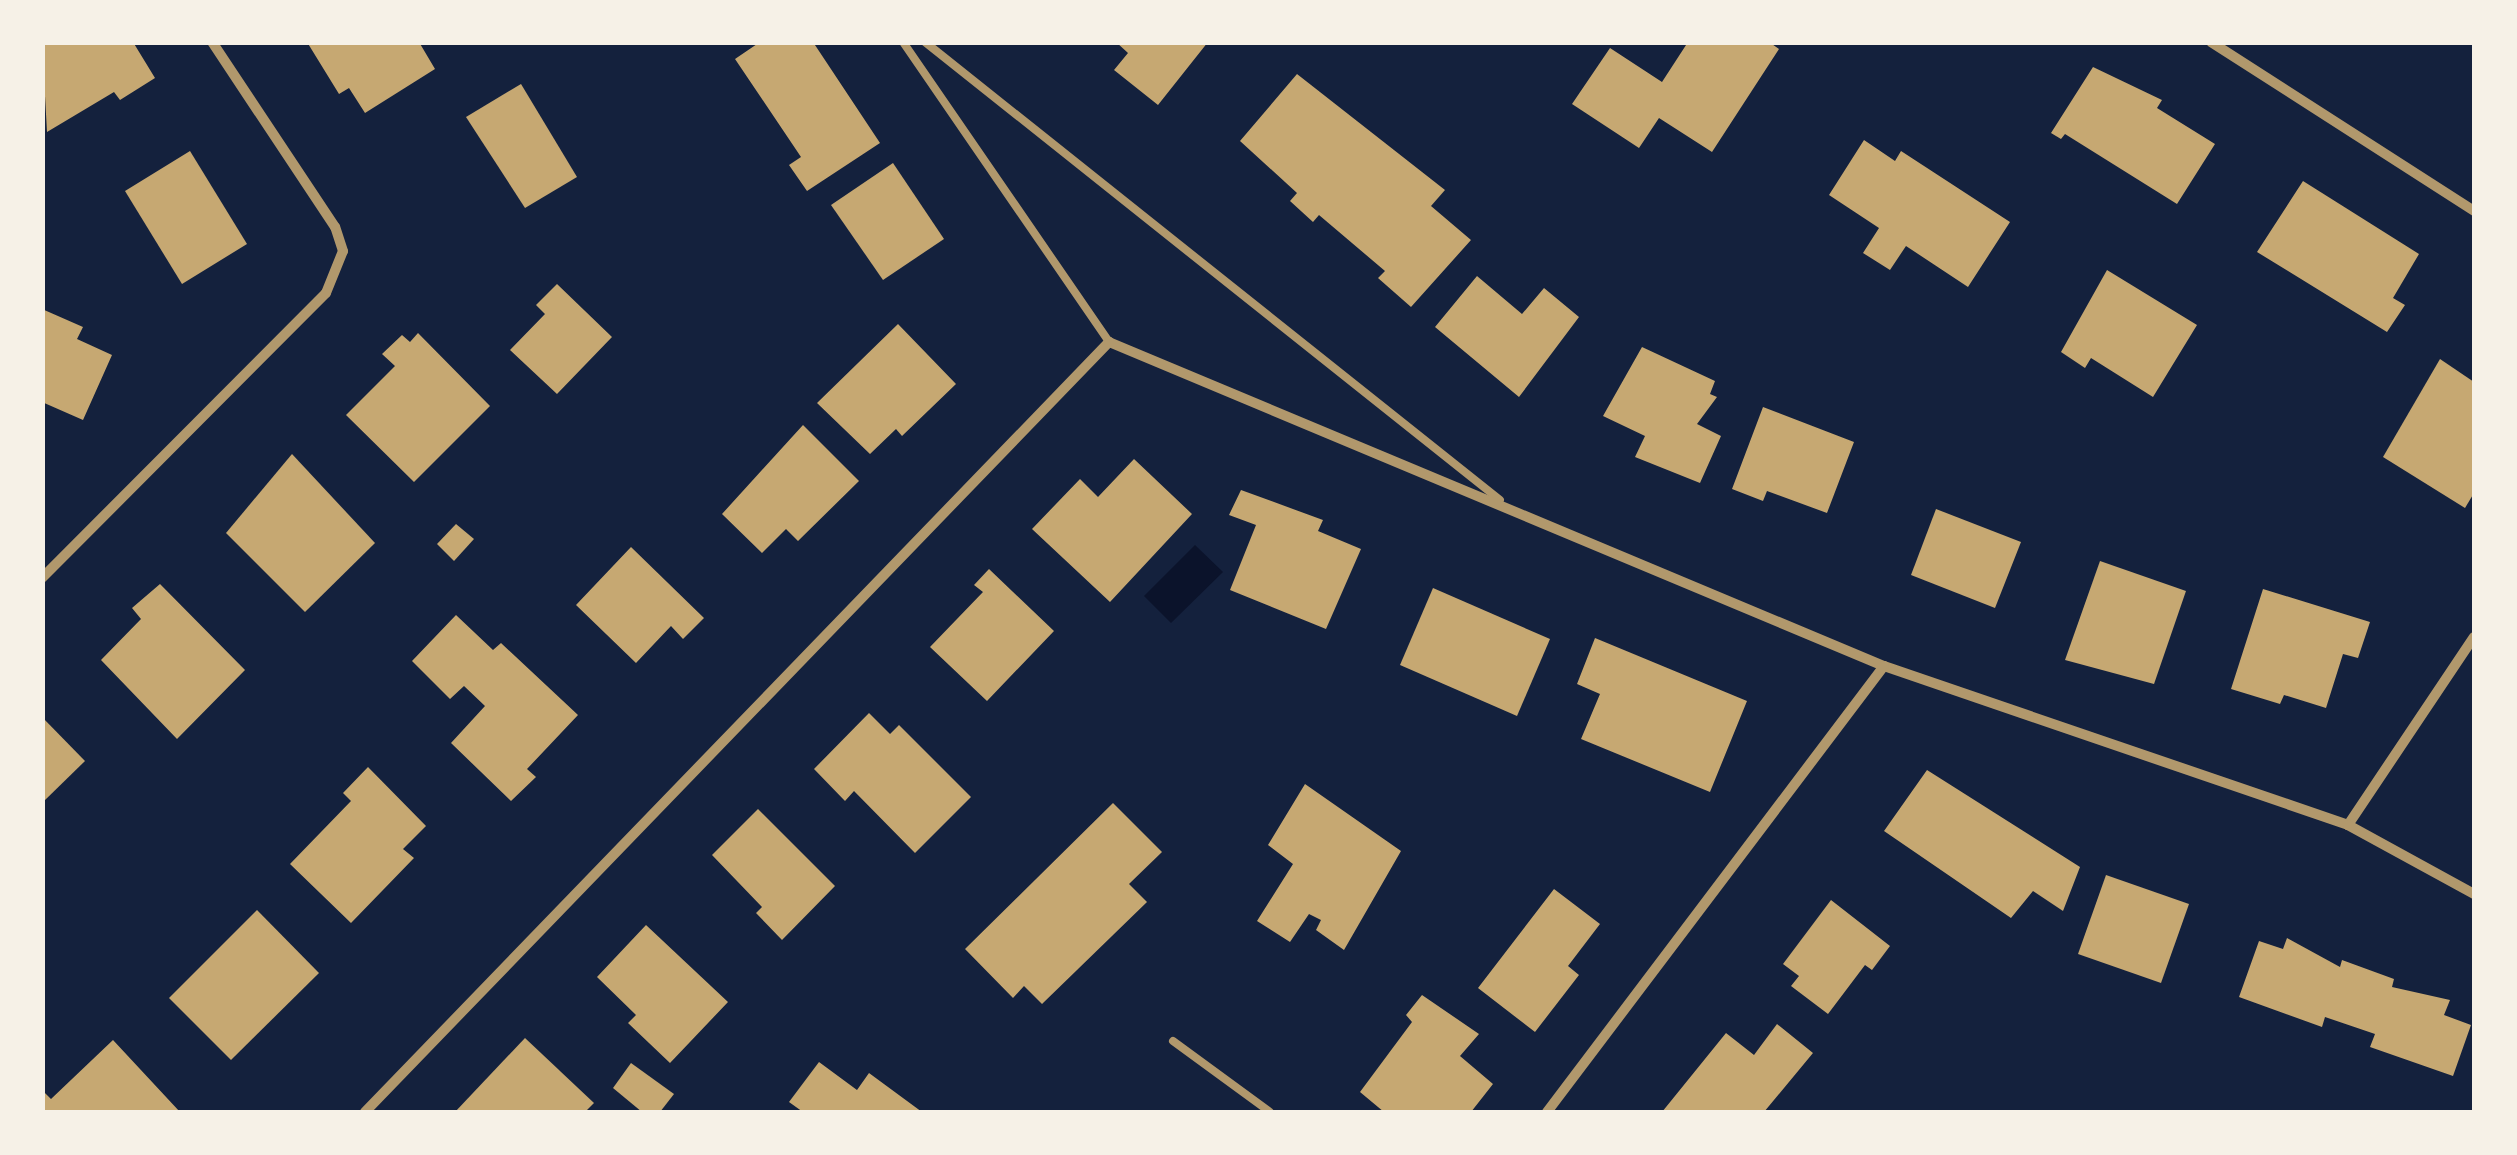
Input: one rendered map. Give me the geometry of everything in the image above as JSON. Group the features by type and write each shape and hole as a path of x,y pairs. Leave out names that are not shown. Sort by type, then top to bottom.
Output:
{"street":[{"path":"42,578 326,292 342,251 335,227 212,42"},
{"path":"2211,42 2474,211"},
{"path":"366,1112 1109,342 1500,500 1884,666 2348,825 2474,894"},
{"path":"2348,825 2474,638"},
{"path":"1547,1112 1884,666"}],"lane":[{"path":"902,42 1109,342"},
{"path":"926,42 1500,500"},
{"path":"1173,1041 1270,1112"}],"water":[{"path":"1195,545 1223,572 1171,623 1144,596"}],"building":[{"path":"42,42 133,42 155,78 120,100 114,92 47,132"},
{"path":"307,42 419,42 435,69 365,113 349,88 339,94"},
{"path":"760,42 813,42 880,143 807,191 789,165 801,157 735,59"},
{"path":"1116,42 1208,42 1158,105 1114,70 1128,53"},
{"path":"1688,42 1769,42 1779,49 1712,152 1659,118 1639,148 1572,104 1610,48 1662,82"},
{"path":"2093,67 2162,100 2157,108 2215,144 2177,204 2065,134 2061,139 2051,133"},
{"path":"1297,74 1445,190 1431,206 1471,240 1411,307 1378,278 1385,271 1319,215 1313,222 1290,201 1297,193 1240,141"},
{"path":"521,84 577,177 525,208 466,117"},
{"path":"1864,140 1895,161 1901,151 2010,222 1968,287 1906,246 1890,270 1863,253 1879,228 1829,195"},
{"path":"190,151 247,244 182,284 125,191"},
{"path":"893,163 944,239 883,280 831,205"},
{"path":"2303,181 2419,254 2393,298 2405,305 2387,332 2257,252"},
{"path":"2107,270 2197,325 2153,397 2091,358 2085,368 2061,352"},
{"path":"1477,276 1522,314 1544,288 1579,317 1519,397 1435,327"},
{"path":"557,284 612,337 557,394 510,350 545,314 536,305"},
{"path":"42,309 83,327 77,339 112,355 83,420 42,402"},
{"path":"898,324 956,384 902,436 896,429 870,454 817,403"},
{"path":"418,333 490,406 414,482 346,415 395,366 382,354 402,335 410,342"},
{"path":"1642,347 1715,381 1710,394 1717,397 1697,424 1721,436 1700,483 1635,457 1645,436 1603,416"},
{"path":"2440,359 2474,382 2474,493 2465,508 2383,457"},
{"path":"1763,407 1854,442 1827,513 1767,491 1763,501 1732,489"},
{"path":"803,425 859,481 798,541 786,529 762,553 722,514"},
{"path":"292,454 375,543 305,612 226,533"},
{"path":"1134,459 1192,514 1110,602 1032,529 1080,479 1098,497"},
{"path":"1241,490 1323,520 1318,531 1361,549 1326,629 1230,590 1256,525 1229,515"},
{"path":"1936,509 2021,542 1995,608 1911,575"},
{"path":"456,524 474,539 454,561 437,544"},
{"path":"631,547 704,618 683,639 671,626 636,663 576,605"},
{"path":"2100,561 2186,591 2154,684 2065,660"},
{"path":"989,569 1054,631 987,701 930,647 983,592 974,585"},
{"path":"160,584 245,670 177,739 101,660 141,619 132,608"},
{"path":"1433,588 1550,639 1517,716 1400,665"},
{"path":"2263,589 2370,622 2358,658 2343,654 2326,708 2284,695 2280,704 2231,689"},
{"path":"456,615 493,650 501,643 578,715 527,769 536,777 511,801 451,743 485,706 464,686 450,699 412,661"},
{"path":"1595,638 1747,701 1710,792 1581,739 1600,694 1577,684"},
{"path":"869,713 890,734 899,725 971,797 915,853 854,791 845,801 814,769"},
{"path":"42,717 85,761 42,803"},
{"path":"368,767 426,826 403,849 414,858 351,923 290,864 351,801 343,793"},
{"path":"1927,770 2080,867 2063,911 2033,891 2011,918 1884,831"},
{"path":"1305,784 1401,851 1344,950 1316,930 1321,920 1309,914 1290,942 1257,921 1293,864 1268,845"},
{"path":"1113,803 1162,852 1129,884 1147,902 1042,1004 1024,986 1013,998 965,949"},
{"path":"758,809 835,886 782,940 756,913 762,907 712,855"},
{"path":"2106,875 2189,904 2161,983 2078,954"},
{"path":"1554,889 1600,924 1568,966 1579,975 1535,1032 1478,988"},
{"path":"1831,900 1890,946 1872,970 1865,965 1828,1014 1791,986 1799,976 1783,964"},
{"path":"257,910 319,973 231,1060 169,998"},
{"path":"646,925 728,1002 670,1063 628,1023 636,1015 597,977"},
{"path":"2287,938 2340,967 2342,960 2394,979 2392,987 2450,1000 2444,1015 2471,1025 2453,1076 2370,1047 2375,1034 2325,1017 2322,1027 2239,997 2259,941 2283,949"},
{"path":"1422,995 1479,1034 1460,1056 1493,1084 1471,1112 1384,1112 1360,1092 1412,1022 1406,1015"},
{"path":"1777,1024 1813,1053 1764,1112 1662,1112 1726,1033 1754,1055"},
{"path":"525,1038 594,1103 585,1112 455,1112"},
{"path":"113,1040 180,1112 42,1112 42,1090 51,1099"},
{"path":"819,1062 857,1090 869,1073 922,1112 803,1112 789,1102"},
{"path":"631,1063 674,1094 660,1112 642,1112 613,1088"}]}
